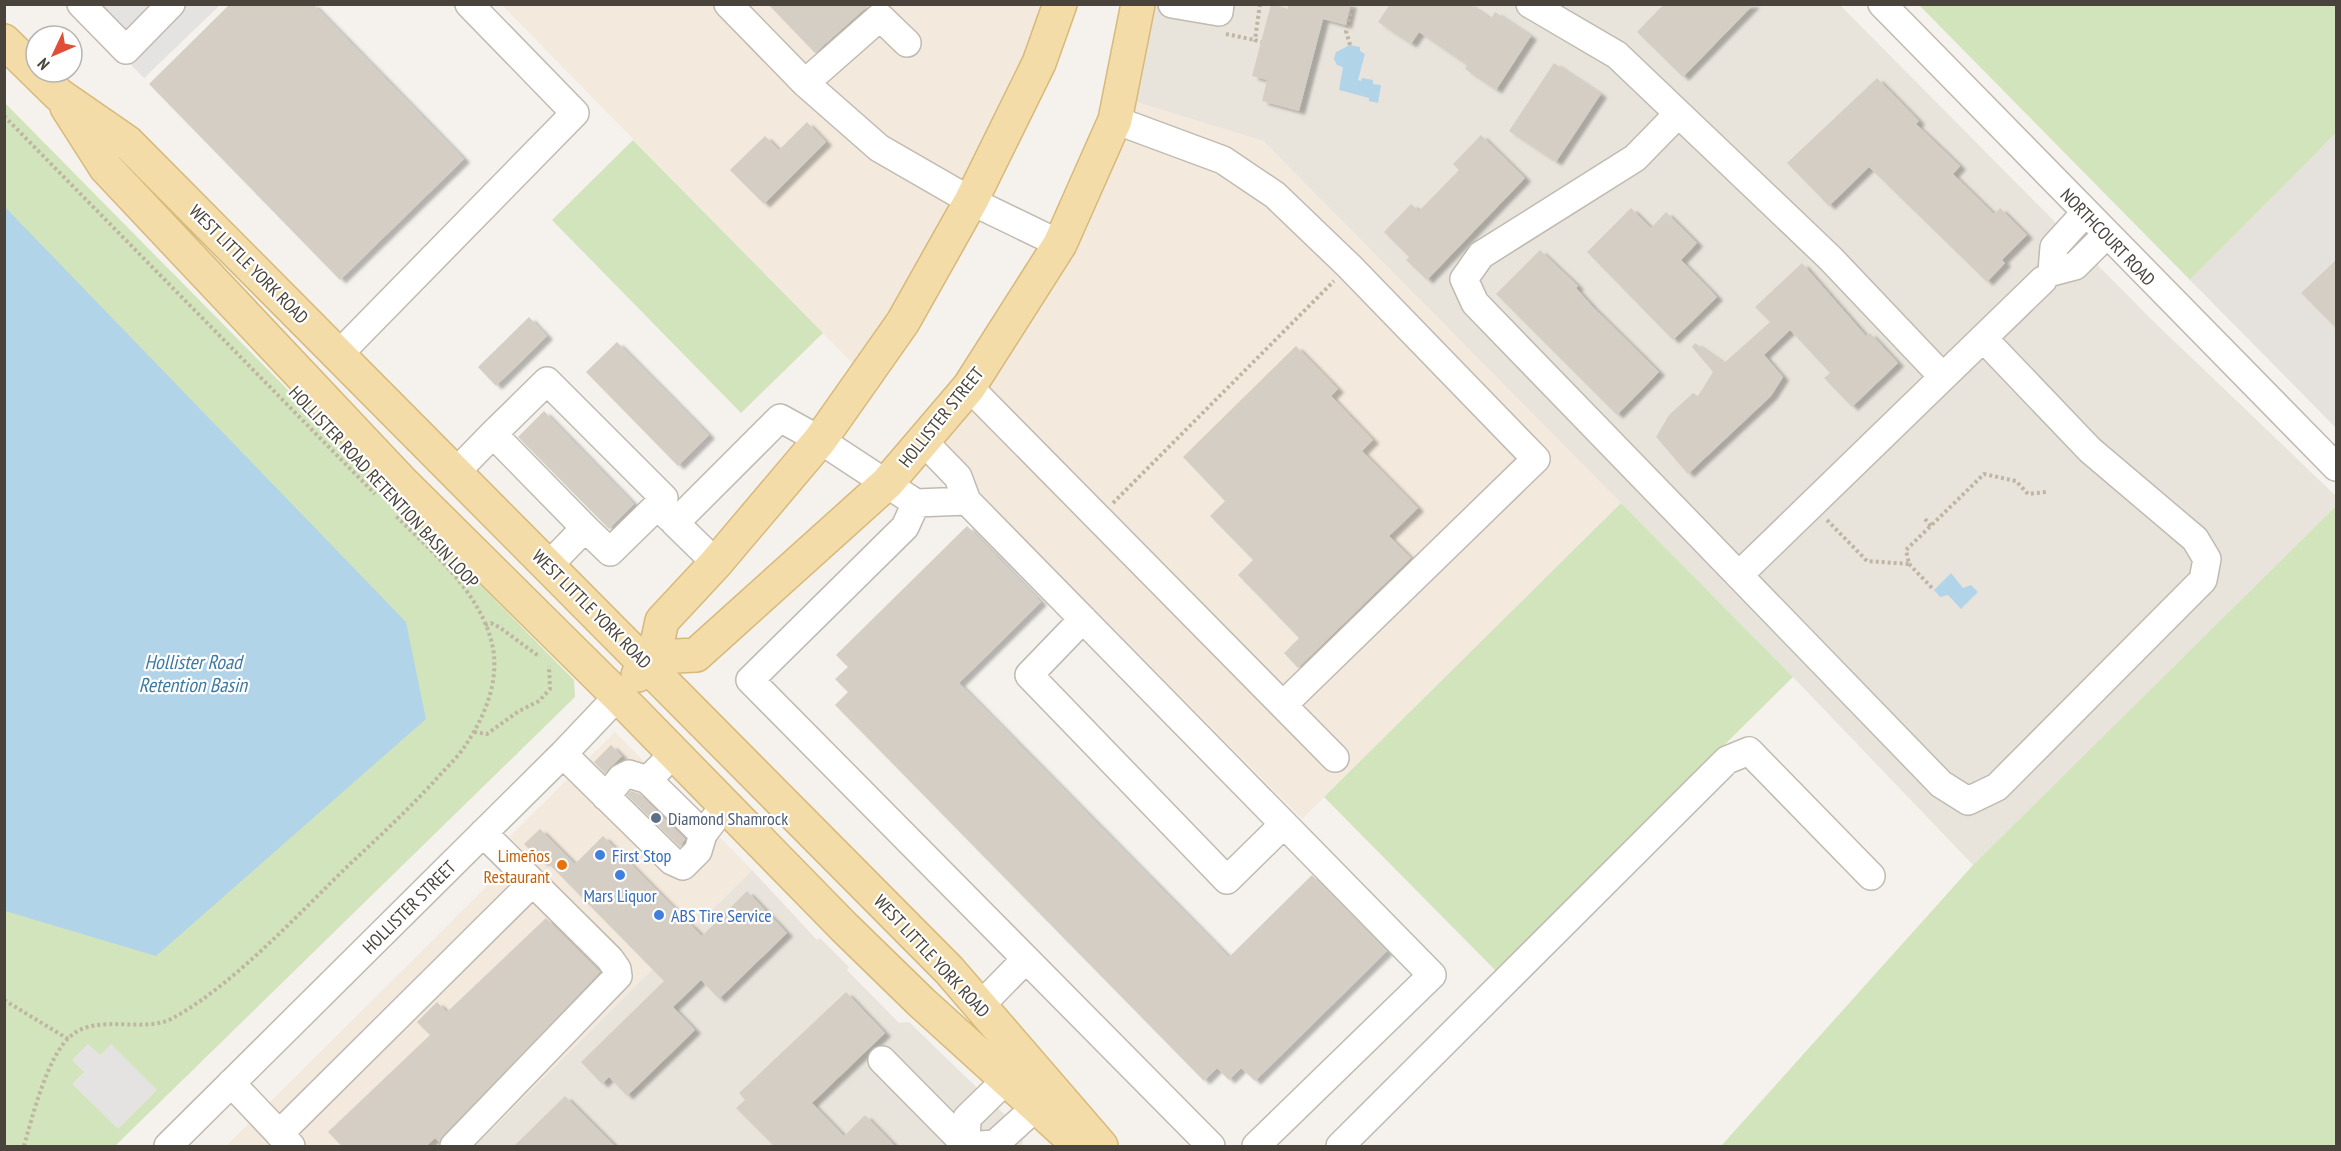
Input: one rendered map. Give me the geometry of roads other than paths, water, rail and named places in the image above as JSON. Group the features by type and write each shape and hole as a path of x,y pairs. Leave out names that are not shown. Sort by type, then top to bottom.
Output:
{"main road":[{"name":"HOLLISTER STREET","path":"618,696 648,664 662,621 716,563 820,440 903,322 971,201 1039,63 1060,4"},
{"name":"HOLLISTER STREET","path":"648,664 676,656 696,655 887,483 969,387 1060,244 1115,120 1138,4"},
{"name":"WEST LITTLE YORK ROAD","path":"4,41 59,95 127,142 648,664 949,970 1101,1146"},
{"name":"WEST LITTLE YORK ROAD","path":"59,95 106,168 404,483 895,977 1081,1146"}],"street":[{"path":"81,4 126,50 171,4"},
{"path":"339,354 575,113 469,4"},
{"path":"728,4 805,83 879,148 971,201 1060,244"},
{"path":"1172,4 1219,12 1220,4"},
{"path":"1530,4 1617,55 1677,115 1830,258 1943,377"},
{"name":"NORTHCOURT ROAD","path":"1882,4 2106,235 2337,467"},
{"path":"805,83 880,17 907,43"},
{"path":"1677,115 1635,158 1481,255 1464,279 1475,303 1941,783 1968,801 1997,787 2203,580 2207,559 2195,539 2090,450 1983,338"},
{"path":"1115,120 1223,160 1275,195 1349,266 1536,459 1283,705"},
{"path":"2085,213 2054,246 2052,272 2075,266 2106,235"},
{"path":"1739,575 2043,280"},
{"path":"456,472 547,381 664,498 666,514 716,563"},
{"path":"969,387 1335,758"},
{"path":"493,434 610,552 666,514 780,418 820,440 916,503 967,501"},
{"path":"923,441 958,477 967,501 1432,975 1256,1146"},
{"path":"916,503 905,527 750,680 1211,1146"},
{"path":"549,565 585,528"},
{"path":"1083,619 1029,675 1227,879 1284,824"},
{"name":"HOLLISTER STREET","path":"168,1146 563,754 618,696"},
{"path":"1340,1146 1727,760 1749,751 1871,876"},
{"path":"648,780 674,753"},
{"path":"563,754 672,861 682,866 698,850 703,834 725,805"},
{"path":"606,796 621,778 629,774 648,780 703,834"},
{"path":"454,1146 618,976 617,969 610,959 483,833"},
{"path":"231,1083 285,1140 532,883"},
{"path":"980,1006 1026,959"},
{"path":"882,1060 966,1146 995,1144 1036,1107"},
{"path":"966,1146 967,1118 1006,1080"}],"water":[{"path":"1350,45 1360,47 1360,51 1365,54 1358,80 1361,81 1362,78 1373,80 1373,84 1381,85 1378,103 1369,101 1369,98 1339,90 1343,67 1337,65 1334,59 1336,52"},
{"name":"Hollister Road Retention Basin","path":"4,206 406,622 426,719 156,956 5,911"},
{"path":"1951,573 1963,588 1971,585 1978,592 1961,609 1948,595 1940,597 1934,590"}],"place":[{"name":"Diamond Shamrock","path":"656,818"},
{"name":"First Stop","path":"600,855"},
{"name":"Limeños Restaurant","path":"562,865"},
{"name":"Mars Liquor","path":"620,875"},
{"name":"ABS Tire Service","path":"659,915"}]}
